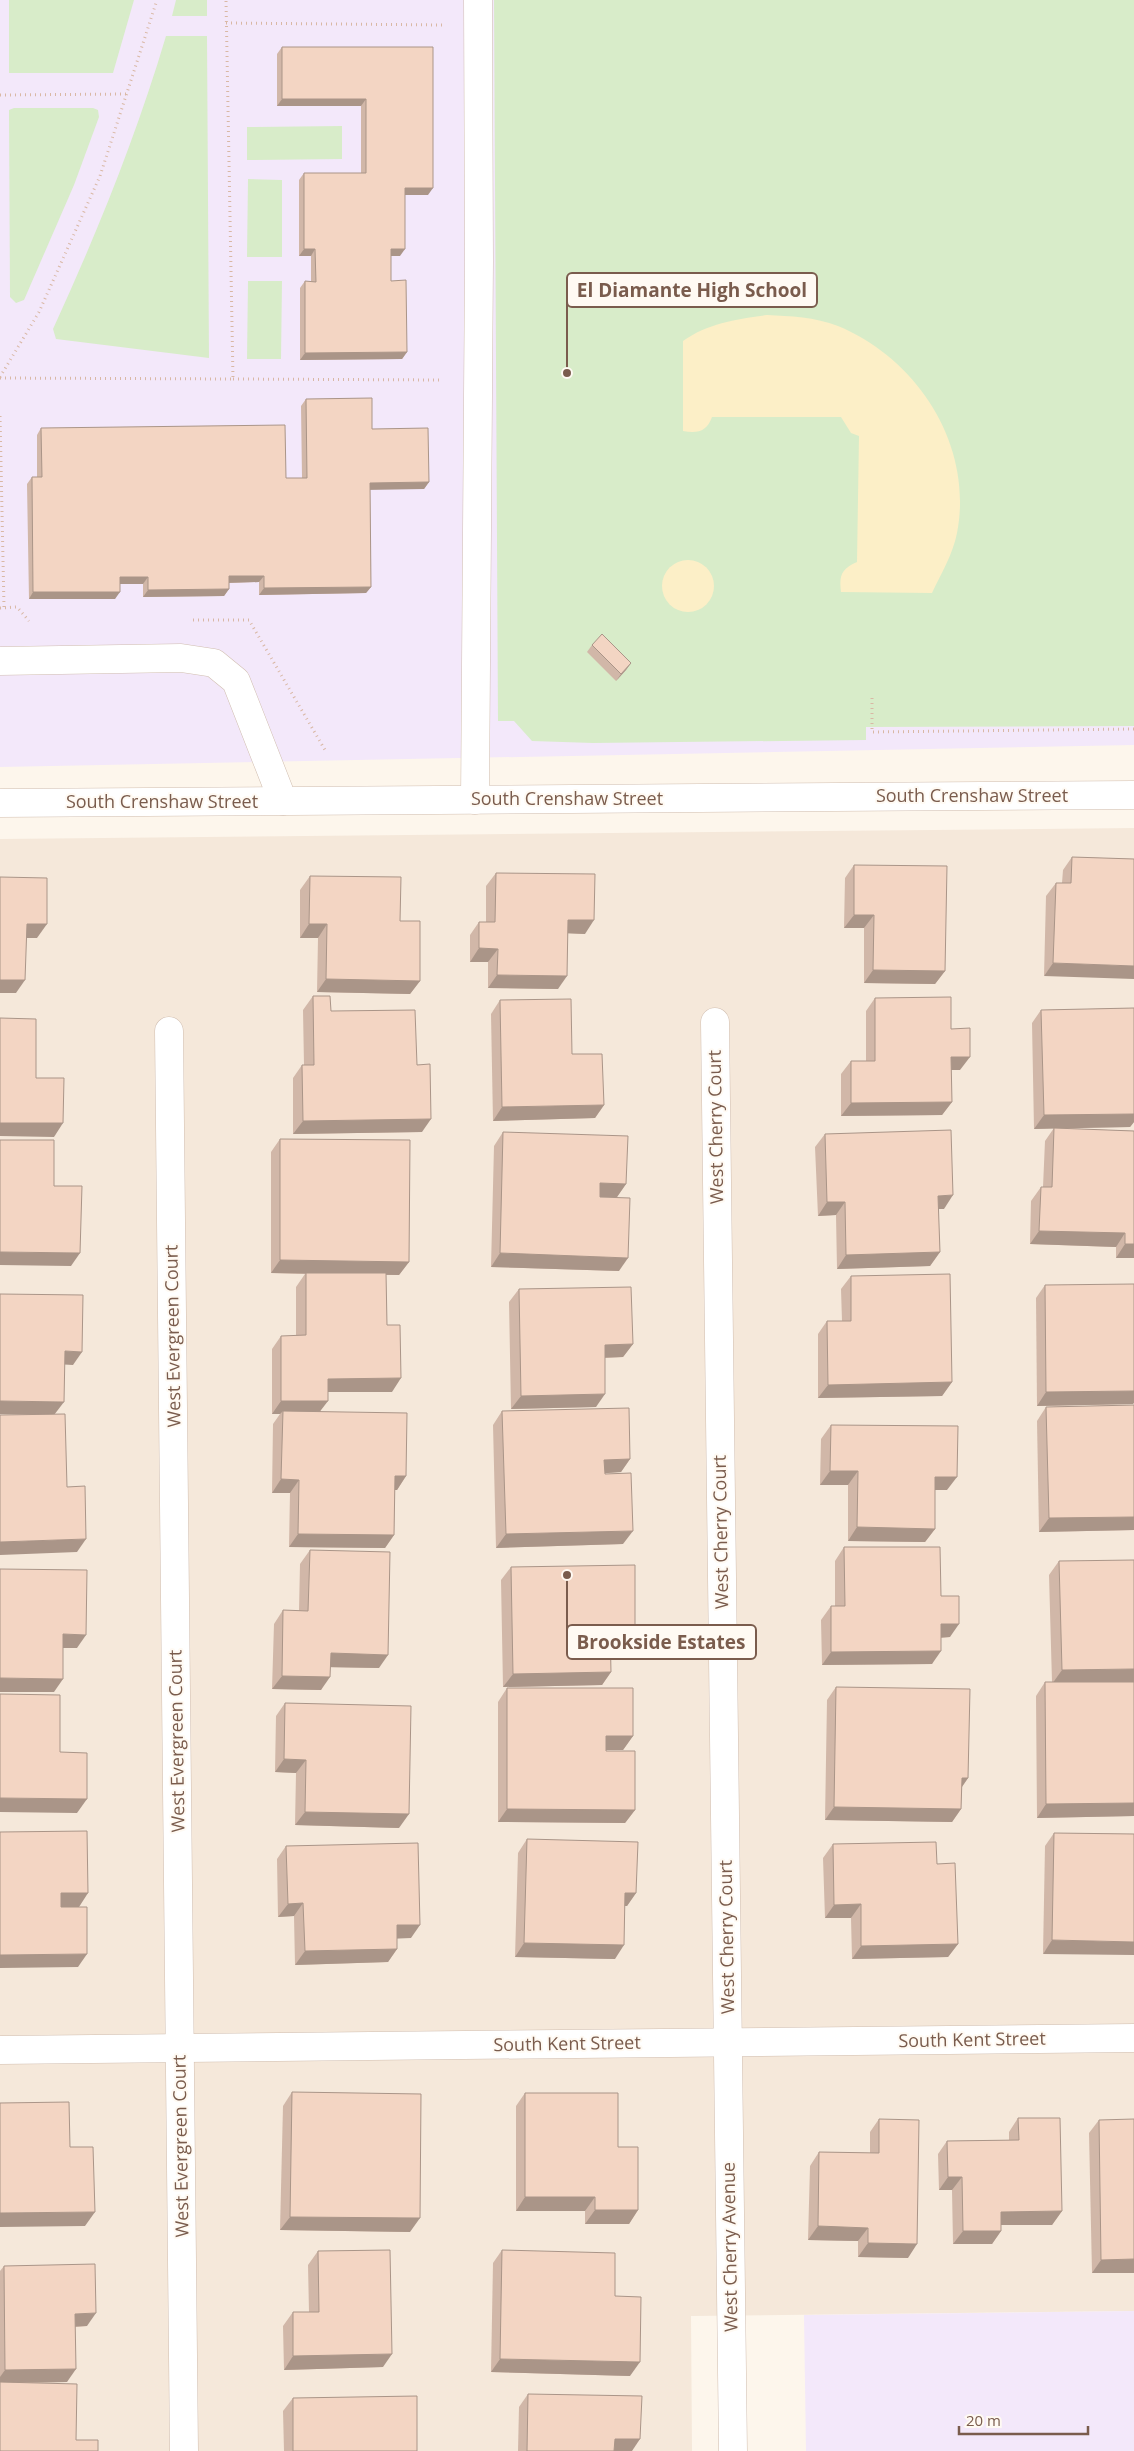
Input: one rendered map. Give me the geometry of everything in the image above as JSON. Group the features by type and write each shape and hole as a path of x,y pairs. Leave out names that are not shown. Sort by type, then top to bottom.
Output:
{"street":[{"path":"475,800 478,12"},
{"path":"0,661 181,658 214,662 236,681 248,708 282,801"},
{"name":"South Crenshaw Street","path":"0,803 1134,795"},
{"name":"West Cherry Court","path":"715,1022 728,2042"},
{"name":"West Evergreen Court","path":"169,1031 184,2451"},
{"name":"South Kent Street","path":"0,2050 1134,2038"},
{"name":"West Cherry Avenue","path":"728,2042 733,2451"}],"path":[{"path":"0,377 39,312 100,176 157,0"},
{"path":"226,0 233,379"},
{"path":"226,23 478,12"},
{"path":"0,95 128,94"},
{"path":"0,377 478,380"},
{"path":"0,416 4,607"},
{"path":"872,698 872,732 1134,729"}],"shaded area":[{"path":"0,0 1134,0 1134,745 0,767"},
{"path":"1134,828 1134,2311 691,2316 692,2451 0,2451 0,839"},
{"path":"1134,2311 1134,2451 806,2451 804,2315"}],"green space":[{"path":"9,0 134,0 113,73 9,73"},
{"path":"176,0 207,0 207,16 172,16"},
{"path":"494,0 1134,0 1134,726 866,727 866,740 593,743 532,741 514,721 498,721"},
{"path":"166,36 207,36 209,358 56,339 53,329 85,257 129,148"},
{"path":"14,108 93,108 98,110 99,117 74,185 24,300 16,303 10,297 9,110"},
{"path":"342,126 342,159 247,160 247,127"},
{"path":"248,179 282,180 282,257 247,257"},
{"path":"248,281 282,281 281,359 247,359"}],"sand":[{"path":"767,315 820,321 838,326 867,341 893,360 915,383 934,409 948,438 957,469 960,500 957,533 953,549 932,593 841,592 840,582 844,570 857,562 859,436 851,433 841,417 712,417 705,428 697,432 683,431 683,341 713,326 734,320"},
{"path":"688,560 698,562 706,568 712,576 714,586 712,596 706,604 698,610 688,612 678,610 670,604 664,596 662,586 664,576 670,568 678,562"}],"building":[{"path":"282,47 433,47 433,188 405,188 405,249 391,249 391,281 406,280 407,352 305,353 305,281 316,282 315,249 304,249 304,173 366,173 366,99 282,99"},
{"path":"372,398 372,429 428,428 429,482 370,483 371,587 264,588 264,576 229,576 229,589 148,590 148,577 120,577 120,592 33,592 32,477 42,477 41,428 285,425 286,478 307,478 306,399"},
{"path":"602,634 631,663 621,674 592,645"},
{"path":"1072,857 1134,859 1134,966 1053,963 1056,883 1071,883"},
{"path":"854,865 947,866 945,971 873,970 874,915 854,915"},
{"path":"496,873 595,874 594,920 568,920 567,976 497,975 498,949 479,948 479,922 495,922"},
{"path":"310,876 401,877 400,921 420,921 420,981 326,979 327,924 309,924"},
{"path":"0,877 47,878 47,924 27,924 25,980 0,980"},
{"path":"313,996 330,996 331,1011 415,1010 417,1065 430,1064 431,1119 303,1121 302,1065 314,1065"},
{"path":"951,997 951,1029 970,1028 970,1057 951,1057 952,1102 851,1103 851,1061 875,1061 875,998"},
{"path":"571,999 572,1054 602,1054 604,1105 502,1107 500,1000"},
{"path":"1134,1008 1134,1114 1044,1115 1041,1010"},
{"path":"0,1018 36,1019 36,1078 64,1078 63,1123 0,1123"},
{"path":"1054,1128 1134,1131 1134,1244 1125,1244 1125,1233 1039,1231 1041,1187 1052,1187"},
{"path":"951,1130 953,1195 938,1196 940,1252 846,1255 845,1202 827,1202 825,1134"},
{"path":"503,1132 628,1136 626,1184 600,1183 600,1197 630,1198 628,1258 500,1253"},
{"path":"280,1139 410,1140 409,1262 280,1260"},
{"path":"0,1140 54,1140 54,1186 82,1186 80,1253 0,1252"},
{"path":"306,1273 386,1273 387,1325 400,1325 401,1378 328,1379 328,1401 281,1401 281,1336 306,1335"},
{"path":"950,1274 952,1382 828,1385 827,1321 851,1321 851,1276"},
{"path":"1134,1284 1134,1391 1046,1392 1045,1285"},
{"path":"631,1287 633,1344 605,1345 605,1394 521,1396 519,1289"},
{"path":"0,1294 83,1295 82,1352 65,1351 64,1402 0,1401"},
{"path":"1134,1405 1134,1517 1049,1518 1046,1407"},
{"path":"629,1408 630,1459 604,1460 605,1474 631,1473 633,1531 506,1534 502,1411"},
{"path":"283,1411 407,1413 406,1476 395,1476 394,1535 298,1534 299,1480 281,1479"},
{"path":"65,1414 67,1487 85,1486 86,1539 0,1542 0,1415"},
{"path":"831,1425 958,1426 957,1477 935,1477 935,1529 857,1527 858,1471 830,1471"},
{"path":"844,1547 940,1547 941,1596 959,1596 959,1624 941,1624 941,1651 831,1652 831,1606 845,1606"},
{"path":"310,1550 390,1552 388,1655 331,1653 330,1677 282,1676 283,1610 308,1611"},
{"path":"1134,1560 1134,1669 1062,1670 1059,1561"},
{"path":"635,1565 635,1625 610,1626 611,1672 513,1674 511,1567"},
{"path":"0,1569 87,1570 86,1635 63,1634 63,1679 0,1678"},
{"path":"1045,1682 1134,1682 1134,1803 1046,1804"},
{"path":"836,1687 970,1689 968,1778 962,1778 961,1809 834,1807"},
{"path":"507,1688 633,1688 633,1736 606,1736 606,1751 635,1751 635,1810 507,1809"},
{"path":"0,1694 60,1695 60,1752 87,1753 87,1799 0,1798"},
{"path":"285,1703 411,1706 409,1814 305,1812 306,1760 284,1759"},
{"path":"87,1831 88,1893 61,1893 61,1907 87,1907 87,1954 0,1955 0,1832"},
{"path":"1054,1833 1134,1834 1134,1942 1052,1940"},
{"path":"527,1839 638,1842 636,1893 625,1893 624,1945 524,1943"},
{"path":"936,1842 937,1864 955,1863 958,1944 861,1946 861,1904 834,1905 833,1844"},
{"path":"418,1843 420,1925 397,1925 397,1949 305,1951 303,1903 288,1904 286,1846"},
{"path":"292,2092 421,2094 420,2218 290,2217"},
{"path":"525,2093 618,2093 618,2147 638,2147 638,2210 595,2210 595,2197 525,2197"},
{"path":"69,2102 70,2147 93,2147 95,2212 0,2213 0,2103"},
{"path":"1018,2118 1060,2118 1062,2211 1001,2212 1001,2231 963,2231 962,2177 948,2177 947,2141 1019,2140"},
{"path":"879,2119 919,2120 917,2244 868,2243 868,2228 818,2226 819,2152 879,2153"},
{"path":"1134,2119 1134,2259 1101,2260 1099,2120"},
{"path":"390,2250 392,2354 293,2356 293,2312 319,2312 318,2251"},
{"path":"502,2250 615,2253 615,2296 641,2297 640,2362 500,2359"},
{"path":"95,2264 96,2313 75,2314 76,2369 5,2370 4,2266"},
{"path":"0,2382 77,2384 76,2440 98,2440 98,2451 0,2451"},
{"path":"528,2394 642,2396 640,2439 615,2439 614,2451 527,2451"},
{"path":"417,2396 417,2451 293,2451 293,2398"}],"place":[{"name":"El Diamante High School","path":"567,373"},
{"name":"Brookside Estates","path":"567,1575"}]}
